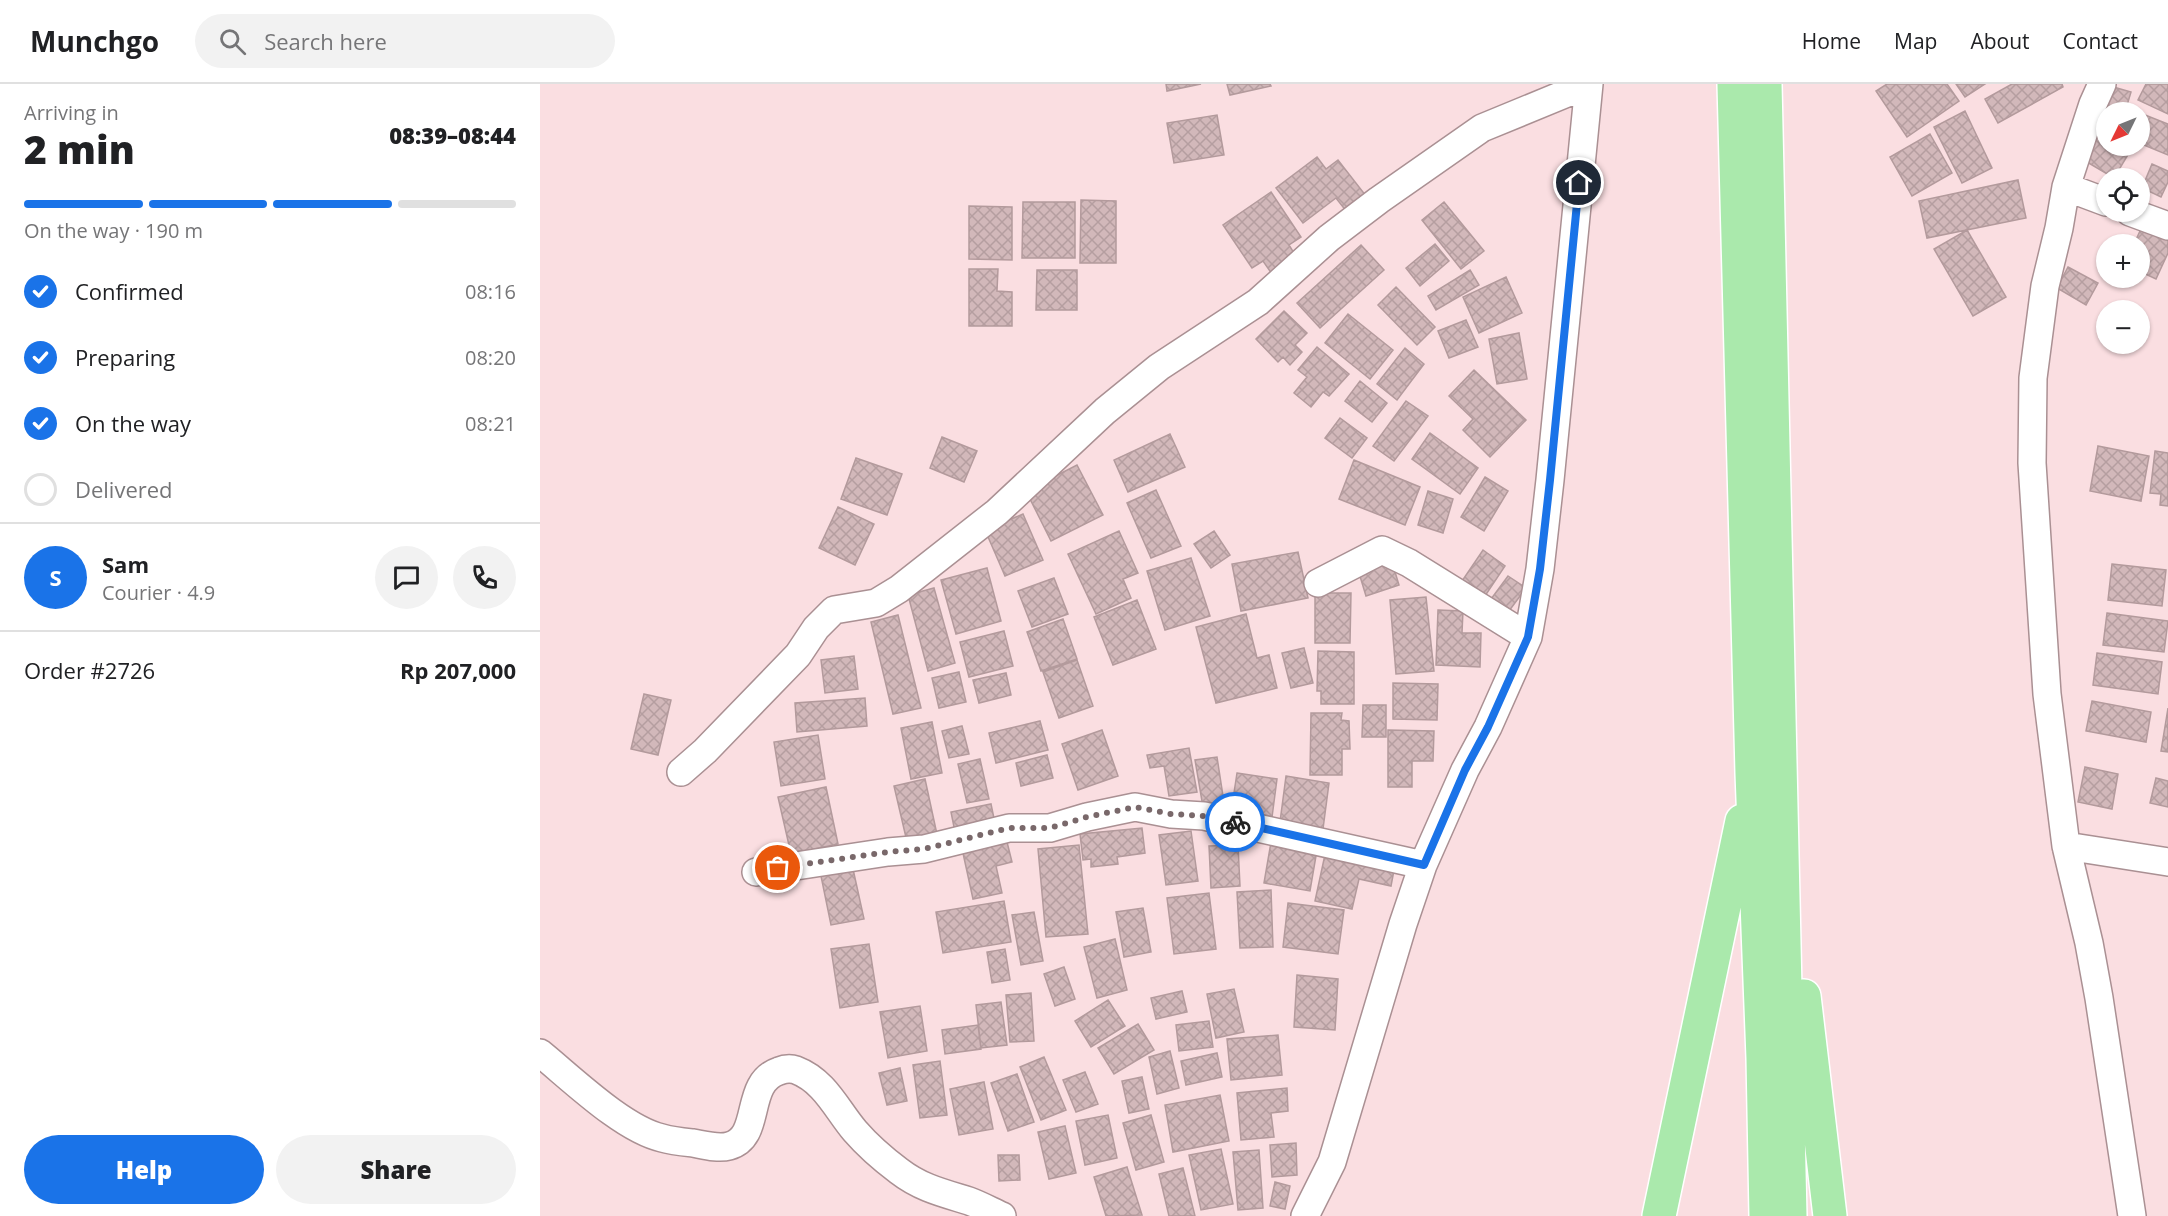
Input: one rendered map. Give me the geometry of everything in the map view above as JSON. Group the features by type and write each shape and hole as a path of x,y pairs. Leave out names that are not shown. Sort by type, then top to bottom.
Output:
{"highway":[{"path":"1734,84 1766,1216"},
{"path":"1765,84 1790,1216"},
{"path":"1659,1216 1752,773"},
{"path":"1781,806 1830,1216"}],"street":[{"path":"681,772 705,751 798,655 816,628 834,610 876,603 899,589 997,512 1105,411 1159,367 1258,302 1329,238 1482,128 1589,84 1550,480 1540,569 1528,637 1488,727 1465,770 1424,865 1403,924 1332,1162 1305,1216"},
{"path":"2091,91 2066,188 2045,286 2033,378 2032,463 2047,694 2066,846 2089,943 2099,998 2132,1216"},
{"path":"2066,188 2096,198"},
{"path":"2150,219 2168,226"},
{"path":"1318,583 1382,550 1395,554 1528,637"},
{"path":"756,872 888,852 924,849 1009,828 1050,828 1087,817 1135,807 1171,814 1204,816 1424,865"},
{"path":"2066,846 2168,862"},
{"path":"540,1053 616,1115 642,1131 660,1138 715,1146 729,1146 745,1134 752,1118 757,1092 763,1082 780,1070 788,1068 796,1070 830,1095 855,1131 899,1172 920,1186 972,1202 1002,1216"}],"building":[{"path":"1166,84 1201,84 1167,91"},
{"path":"1227,84 1270,84 1271,86 1230,95"},
{"path":"1887,84 1947,84 1959,101 1907,137 1876,91"},
{"path":"1956,84 1985,84 1965,97"},
{"path":"2012,84 2062,84 2063,87 1998,123 1985,99"},
{"path":"2146,84 2168,84 2168,114 2150,106 2150,102 2138,100"},
{"path":"2110,86 2131,92 2128,102 2105,102"},
{"path":"1965,111 1992,168 1962,183 1934,127"},
{"path":"1217,115 1224,155 1174,163 1167,123"},
{"path":"2150,117 2168,124 2168,155 2150,148"},
{"path":"2094,133 2096,134 2096,156 2127,156 2120,168 2097,168 2080,158"},
{"path":"1930,134 1952,173 1912,196 1890,157"},
{"path":"1317,157 1326,169 1338,160 1370,201 1350,216 1336,198 1303,223 1276,188"},
{"path":"2152,164 2168,171 2168,182 2161,197 2150,192"},
{"path":"2018,180 2026,218 1927,238 1919,201"},
{"path":"1271,192 1301,237 1289,245 1297,258 1272,274 1263,261 1252,268 1223,225"},
{"path":"1081,200 1116,201 1116,263 1080,263"},
{"path":"1023,202 1075,202 1075,258 1022,258"},
{"path":"1444,202 1484,251 1461,269 1422,220"},
{"path":"969,206 1012,207 1012,260 969,259"},
{"path":"2150,220 2168,228 2168,253 2156,279 2150,276 2150,234 2139,234 2144,222 2150,222"},
{"path":"1967,230 2006,297 1973,316 1934,249"},
{"path":"1435,244 1449,261 1420,286 1406,268"},
{"path":"1361,245 1384,270 1320,328 1297,303"},
{"path":"2068,267 2096,282 2096,287 2086,305 2057,288"},
{"path":"969,269 998,269 997,291 1012,292 1012,326 969,326"},
{"path":"1037,270 1077,270 1077,310 1036,310"},
{"path":"1470,270 1479,285 1436,310 1428,296"},
{"path":"1506,277 1522,313 1479,333 1463,297"},
{"path":"1396,287 1435,327 1417,345 1378,305"},
{"path":"1284,311 1307,333 1295,345 1302,352 1290,365 1283,357 1278,362 1256,339"},
{"path":"1348,314 1393,350 1370,379 1325,343"},
{"path":"1466,320 1478,347 1449,358 1438,331"},
{"path":"1519,333 1527,379 1497,384 1489,339"},
{"path":"1317,347 1349,374 1329,396 1323,392 1311,407 1294,393 1307,377 1298,370"},
{"path":"1405,348 1424,364 1397,400 1377,384"},
{"path":"1474,370 1526,420 1490,457 1463,430 1473,419 1449,396"},
{"path":"1360,381 1387,403 1372,422 1345,401"},
{"path":"1406,401 1428,416 1394,461 1373,446"},
{"path":"1340,418 1367,438 1352,458 1325,438"},
{"path":"1430,433 1478,468 1460,494 1412,459"},
{"path":"1170,434 1185,467 1128,492 1114,460"},
{"path":"942,437 977,451 964,482 930,468"},
{"path":"2098,446 2149,456 2141,501 2090,491"},
{"path":"2155,451 2168,453 2168,506 2160,505 2161,494 2150,493"},
{"path":"856,458 902,474 887,515 841,499"},
{"path":"1354,460 1420,487 1405,525 1339,499"},
{"path":"1077,465 1103,515 1051,541 1026,491"},
{"path":"1485,477 1508,491 1484,531 1461,517"},
{"path":"1156,490 1181,546 1151,558 1127,503"},
{"path":"1428,491 1453,499 1443,533 1418,525"},
{"path":"838,507 874,524 855,565 819,548"},
{"path":"1023,514 1043,560 1005,576 985,530"},
{"path":"1119,531 1138,573 1123,579 1131,598 1096,614 1068,554"},
{"path":"1214,531 1230,555 1211,568 1194,544"},
{"path":"1483,550 1505,566 1485,596 1462,581"},
{"path":"1298,552 1308,598 1241,611 1232,564"},
{"path":"1191,558 1210,616 1165,630 1147,571"},
{"path":"1392,562 1399,585 1366,596 1359,573"},
{"path":"2112,564 2166,570 2162,606 2108,600"},
{"path":"987,568 1001,621 956,634 941,580"},
{"path":"1508,576 1526,588 1509,611 1491,599"},
{"path":"1054,578 1068,614 1032,627 1018,591"},
{"path":"934,588 955,663 928,671 908,595"},
{"path":"1315,593 1351,593 1350,643 1315,643"},
{"path":"1426,597 1434,671 1396,674 1390,600"},
{"path":"1137,600 1156,649 1113,665 1094,617"},
{"path":"1438,610 1463,611 1462,633 1481,633 1480,667 1436,665"},
{"path":"2107,613 2168,621 2164,652 2103,645"},
{"path":"1246,614 1257,658 1269,655 1277,688 1216,703 1196,627"},
{"path":"898,615 921,708 893,714 871,622"},
{"path":"1063,619 1077,659 1041,671 1027,632"},
{"path":"1004,631 1013,666 969,677 960,642"},
{"path":"1304,648 1313,683 1291,688 1282,653"},
{"path":"1318,651 1354,652 1354,704 1321,704 1321,691 1317,691"},
{"path":"2097,653 2162,662 2158,694 2093,685"},
{"path":"854,656 858,689 825,693 821,660"},
{"path":"1077,660 1093,706 1059,718 1043,672"},
{"path":"959,672 966,702 939,708 932,678"},
{"path":"1006,673 1011,695 979,703 973,680"},
{"path":"1393,683 1438,684 1437,720 1393,719"},
{"path":"644,694 671,700 658,755 631,749"},
{"path":"865,698 867,726 797,732 795,703"},
{"path":"2092,701 2151,712 2146,742 2086,731"},
{"path":"1363,705 1386,705 1386,737 1362,737"},
{"path":"2168,708 2168,752 2161,751"},
{"path":"1311,713 1342,713 1341,720 1349,721 1350,749 1342,749 1342,775 1310,775"},
{"path":"1040,721 1048,750 996,763 989,733"},
{"path":"932,722 942,773 911,779 901,728"},
{"path":"962,726 969,754 949,758 942,731"},
{"path":"1102,730 1118,776 1078,790 1062,744"},
{"path":"1388,730 1434,731 1433,761 1412,761 1412,787 1388,787"},
{"path":"818,735 825,779 781,786 774,742"},
{"path":"1189,748 1197,792 1169,796 1164,766 1150,768 1147,755"},
{"path":"1047,755 1053,778 1021,786 1016,763"},
{"path":"1217,757 1225,809 1204,813 1195,760"},
{"path":"980,759 989,799 967,803 958,764"},
{"path":"2085,767 2118,774 2112,809 2078,802"},
{"path":"1237,773 1277,779 1271,825 1230,819"},
{"path":"1286,776 1329,783 1323,829 1280,822"},
{"path":"2156,778 2168,781 2168,807 2150,803"},
{"path":"925,779 938,839 908,846 894,786"},
{"path":"826,787 838,844 791,854 778,797"},
{"path":"991,804 996,828 956,837 951,812"},
{"path":"1142,828 1145,853 1117,857 1118,864 1091,867 1091,859 1083,860 1080,834"},
{"path":"1191,831 1198,881 1166,885 1159,835"},
{"path":"1005,834 1012,862 996,866 1002,893 973,899 961,844"},
{"path":"1271,842 1317,850 1310,891 1264,883"},
{"path":"1079,845 1088,934 1046,937 1038,849"},
{"path":"1238,845 1240,886 1211,888 1209,846"},
{"path":"1326,850 1395,865 1391,886 1359,879 1352,909 1315,901"},
{"path":"853,869 864,919 831,925 821,876"},
{"path":"1271,890 1273,947 1240,948 1237,892"},
{"path":"1209,893 1216,949 1174,954 1167,898"},
{"path":"1004,901 1011,942 943,953 936,912"},
{"path":"1288,903 1344,910 1338,954 1283,947"},
{"path":"1143,908 1151,952 1124,957 1116,912"},
{"path":"1034,912 1043,961 1021,965 1012,915"},
{"path":"1115,939 1127,990 1097,998 1084,947"},
{"path":"869,944 878,1002 840,1008 831,949"},
{"path":"1005,949 1010,980 992,983 987,952"},
{"path":"1064,967 1075,999 1055,1006 1044,974"},
{"path":"1297,975 1338,979 1335,1030 1294,1027"},
{"path":"1234,989 1244,1032 1216,1038 1207,994"},
{"path":"1182,991 1187,1012 1156,1019 1151,998"},
{"path":"1031,993 1034,1041 1010,1042 1006,995"},
{"path":"1108,1000 1125,1026 1091,1047 1075,1021"},
{"path":"1001,1002 1007,1045 981,1048 976,1005"},
{"path":"920,1006 927,1051 888,1058 880,1012"},
{"path":"1209,1021 1213,1047 1179,1051 1176,1025"},
{"path":"1138,1024 1154,1050 1114,1074 1098,1048"},
{"path":"978,1025 981,1049 945,1054 942,1030"},
{"path":"1278,1035 1282,1075 1231,1080 1227,1039"},
{"path":"1170,1051 1179,1088 1157,1094 1149,1057"},
{"path":"1217,1053 1222,1077 1186,1085 1181,1061"},
{"path":"1044,1057 1066,1110 1041,1120 1020,1067"},
{"path":"940,1061 947,1115 920,1118 913,1065"},
{"path":"900,1068 907,1101 887,1105 879,1073"},
{"path":"1085,1072 1098,1104 1076,1112 1063,1080"},
{"path":"1017,1074 1034,1122 1008,1131 991,1083"},
{"path":"1142,1077 1149,1109 1129,1113 1122,1081"},
{"path":"984,1082 993,1129 959,1135 950,1089"},
{"path":"1287,1088 1288,1111 1271,1113 1274,1137 1241,1140 1237,1093"},
{"path":"1220,1095 1229,1141 1173,1152 1165,1105"},
{"path":"1108,1115 1117,1158 1085,1165 1076,1121"},
{"path":"1151,1115 1164,1162 1136,1170 1123,1123"},
{"path":"1065,1126 1076,1173 1049,1179 1038,1132"},
{"path":"1296,1143 1297,1175 1272,1177 1270,1145"},
{"path":"1221,1149 1233,1204 1201,1210 1189,1155"},
{"path":"1259,1150 1263,1208 1238,1210 1233,1152"},
{"path":"998,1155 1019,1155 1020,1180 999,1181"},
{"path":"1127,1167 1142,1215 1106,1216 1094,1177"},
{"path":"1183,1168 1195,1216 1169,1216 1159,1174"},
{"path":"1275,1182 1290,1186 1285,1209 1270,1206"}],"way so far":[{"path":"778,868 924,849 1009,828 1050,828 1087,817 1135,807 1235,822"}],"route":[{"path":"1235,822 1424,865 1465,770 1488,727 1528,637 1540,569 1550,480 1579,183"}]}
